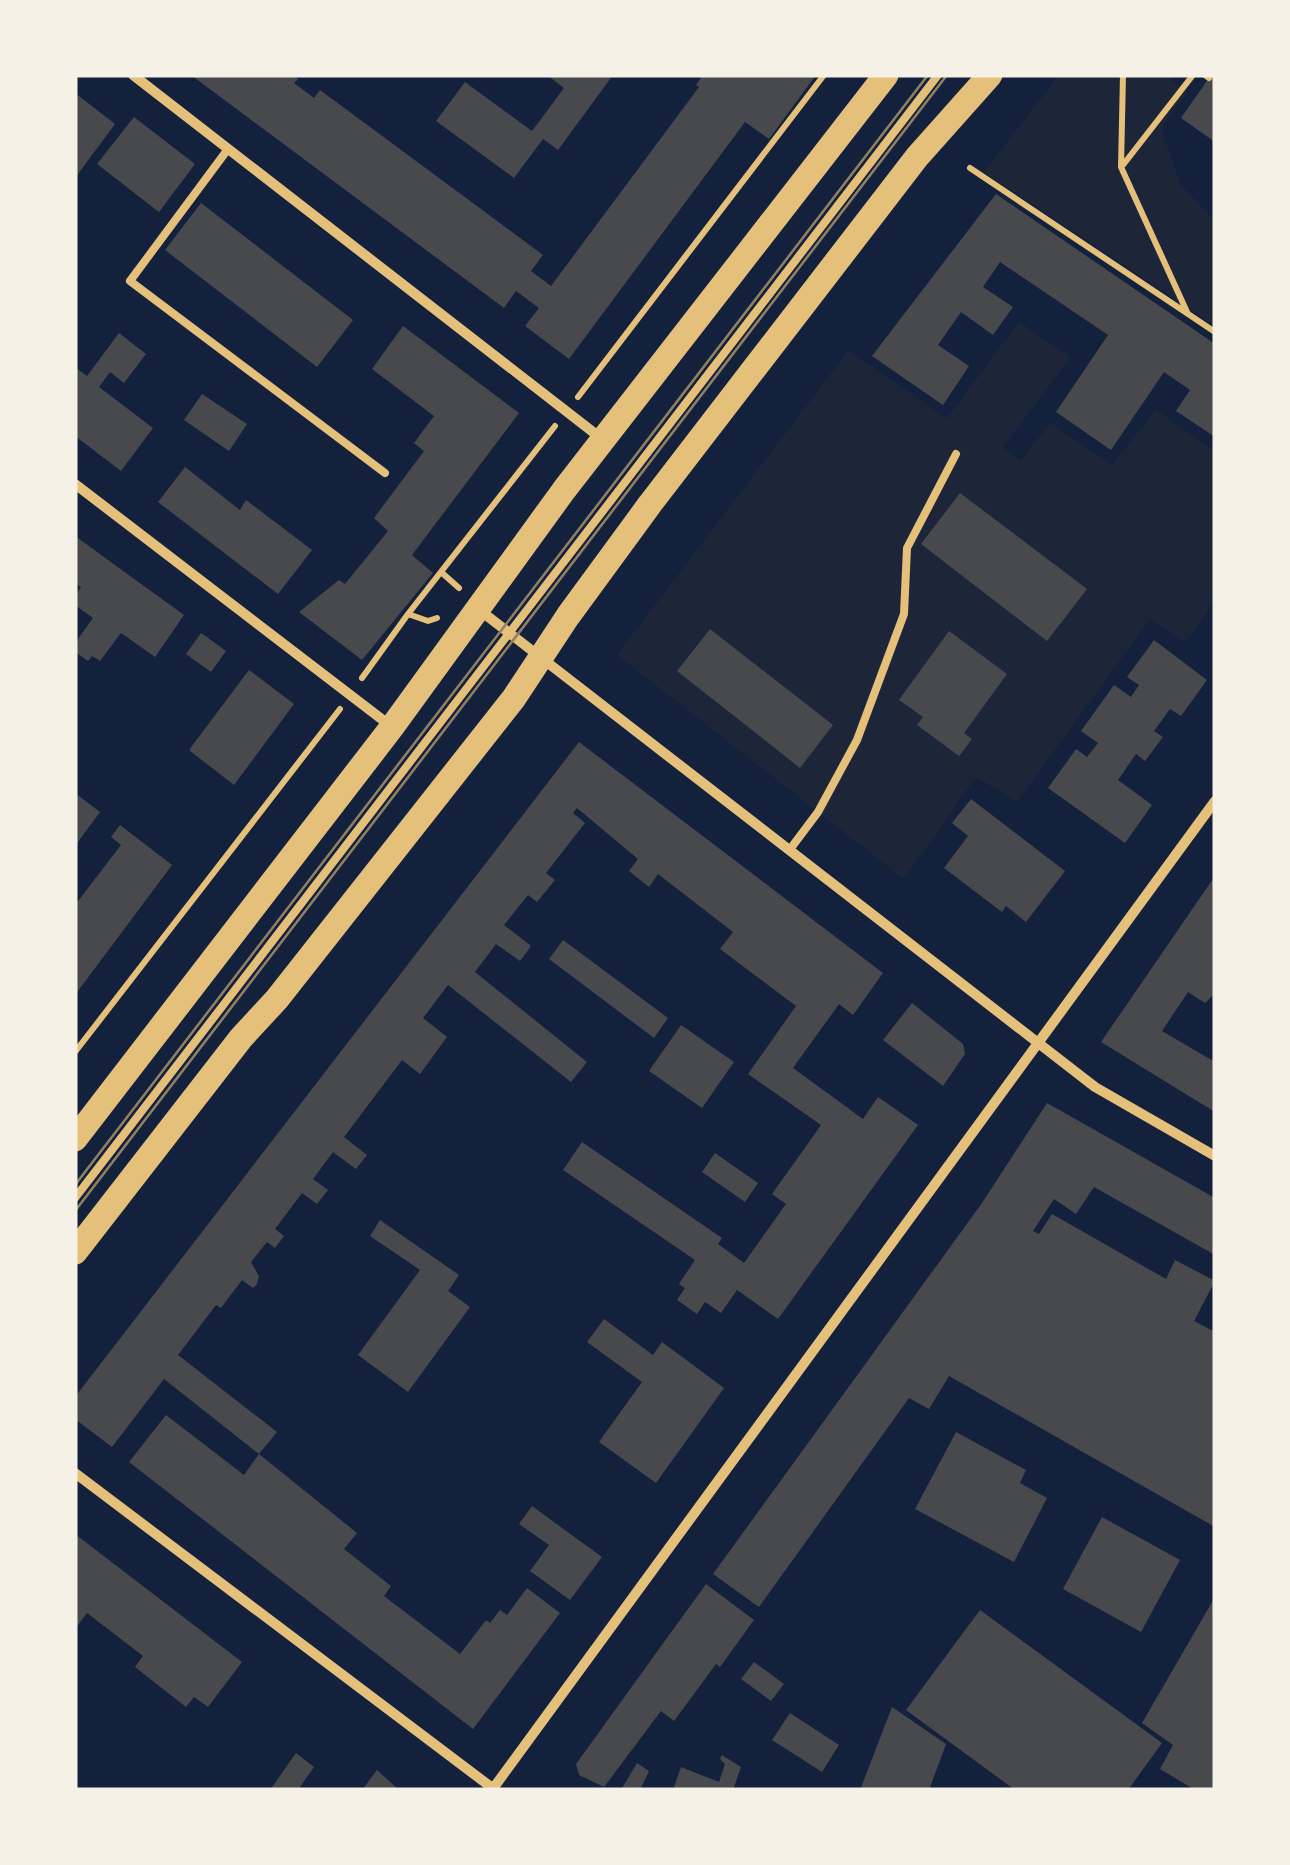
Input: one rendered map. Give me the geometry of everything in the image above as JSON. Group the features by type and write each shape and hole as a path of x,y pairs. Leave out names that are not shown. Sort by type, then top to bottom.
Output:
{"main road":[{"path":"75,1139 392,727 602,439 886,75"},
{"path":"75,1252 514,698 650,504 909,167 990,75"}],"street":[{"path":"133,75 602,439"},
{"path":"75,484 392,727"},
{"path":"477,608 1095,1087 1215,1156"},
{"path":"75,1472 493,1790 1215,801"}],"lane":[{"path":"75,1198 938,75"},
{"path":"228,149 130,282 385,473"},
{"path":"791,848 818,812 857,740 904,614 907,548 956,454"}],"path":[{"path":"75,1052 824,75"},
{"path":"1123,75 1122,168 1187,314"},
{"path":"1122,168 1193,75"},
{"path":"970,168 1215,332"}],"shaded area":[{"path":"1059,75 1166,75 1187,92 1161,129 1180,184 1215,221 1215,326 984,172"},
{"path":"1019,322 1071,357 1003,447 1021,460 1050,423 1112,465 1156,410 1215,451 1215,600 1186,642 1150,619 1017,802 976,777 904,879 617,655 848,351 947,418"}],"building":[{"path":"191,75 293,75 298,79 294,83 314,98 320,90 543,255 531,271 551,286 699,87 696,85 703,75 816,75 769,139 745,122 569,359 525,326 539,308 516,291 504,308"},
{"path":"547,75 613,75 558,150 543,139 514,178 436,121 465,82 532,131 564,88"},
{"path":"1211,75 1215,75 1215,142 1181,118"},
{"path":"75,93 115,124 75,178"},
{"path":"134,117 195,164 159,212 97,164"},
{"path":"996,194 1215,344 1215,437 1176,411 1190,390 1164,372 1111,450 1056,412 1108,335 1000,262 983,287 1013,307 993,335 961,312 938,345 969,366 943,405 872,356"},
{"path":"201,203 353,320 317,367 165,250"},
{"path":"403,326 519,413 412,555 433,573 362,660 299,612 339,580 345,584 388,531 374,518 424,451 414,443 434,416 372,369"},
{"path":"119,333 146,354 124,383 110,372 99,387 153,428 121,471 75,436 75,367 87,376"},
{"path":"202,394 247,424 229,451 184,420"},
{"path":"185,467 240,510 246,500 312,550 278,594 158,502"},
{"path":"960,493 1087,589 1047,641 921,544"},
{"path":"75,536 184,615 155,657 121,633 100,661 92,656 88,661 75,652 75,643 93,618 75,605 81,587 75,583"},
{"path":"710,629 833,725 800,768 677,671"},
{"path":"949,631 1007,674 964,733 972,739 959,756 917,725 923,717 899,700"},
{"path":"201,633 226,651 211,672 186,654"},
{"path":"1154,640 1207,680 1181,716 1170,709 1154,731 1163,737 1145,761 1136,754 1118,780 1152,805 1125,843 1048,788 1076,749 1087,757 1098,743 1081,731 1114,685 1131,697 1139,685 1127,677"},
{"path":"249,670 294,704 234,785 189,750"},
{"path":"579,742 883,973 853,1015 839,1004 793,1068 863,1119 878,1097 918,1125 778,1319 737,1290 721,1313 705,1302 697,1314 677,1300 685,1288 679,1284 695,1260 563,1170 582,1142 722,1238 718,1244 744,1263 786,1204 772,1194 821,1125 748,1074 796,1006 720,949 733,932 658,874 649,887 629,871 638,859 577,808 573,813 585,823 546,873 555,880 537,902 528,895 504,925 531,946 520,961 496,944 475,972 587,1062 571,1082 448,985 423,1018 447,1037 420,1074 402,1060 344,1137 367,1155 356,1169 333,1152 313,1179 328,1190 317,1204 302,1193 275,1229 284,1236 275,1248 267,1242 251,1262 259,1276 257,1284 253,1288 242,1280 221,1308 216,1305 178,1355 277,1432 259,1454 164,1379 112,1447 75,1419 75,1397"},
{"path":"75,793 100,812 75,846"},
{"path":"971,799 1065,871 1026,922 1006,906 1002,912 944,868 968,836 952,823"},
{"path":"120,825 172,865 75,995 75,905 121,845 111,837"},
{"path":"1215,876 1215,993 1205,1003 1188,992 1162,1031 1215,1062 1215,1112 1101,1042"},
{"path":"563,940 668,1018 654,1038 549,959"},
{"path":"912,1003 963,1044 965,1054 943,1086 883,1040"},
{"path":"681,1025 734,1062 702,1108 649,1071"},
{"path":"1047,1103 1215,1198 1215,1255 1094,1187 1076,1214 1054,1199 1033,1231 1039,1234 1052,1214 1166,1279 1175,1260 1215,1281 1194,1321 1215,1332 1215,1527 949,1376 929,1409 909,1398 759,1607 713,1574 982,1203"},
{"path":"715,1153 758,1183 745,1202 702,1172"},
{"path":"380,1220 459,1275 448,1291 470,1307 408,1392 358,1355 420,1270 370,1236"},
{"path":"604,1319 653,1355 662,1342 724,1388 656,1483 599,1442 642,1382 587,1342"},
{"path":"166,1415 244,1475 259,1454 357,1533 344,1549 391,1586 384,1596 460,1654 486,1620 490,1623 500,1610 507,1615 527,1588 560,1613 473,1729 129,1462"},
{"path":"956,1432 1026,1470 1020,1483 1047,1498 1014,1562 915,1509"},
{"path":"532,1506 602,1557 570,1600 530,1571 549,1545 519,1524"},
{"path":"1102,1517 1180,1560 1141,1632 1063,1589"},
{"path":"75,1534 242,1662 208,1707 194,1697 186,1707 135,1667 143,1656 87,1613 75,1629"},
{"path":"706,1584 754,1620 674,1721 661,1711 604,1787 579,1775 576,1764"},
{"path":"1215,1597 1215,1790 1195,1790 1160,1769 1173,1745 1142,1723"},
{"path":"980,1610 1162,1743 1128,1790 1015,1790 906,1710"},
{"path":"754,1662 784,1684 771,1701 741,1679"},
{"path":"892,1707 946,1744 929,1790 860,1790"},
{"path":"790,1713 839,1745 822,1772 772,1740"},
{"path":"296,1753 314,1767 298,1790 270,1790"},
{"path":"722,1755 741,1767 733,1790 673,1790 681,1767 719,1782 725,1764 720,1759"},
{"path":"637,1763 649,1771 640,1790 621,1790"},
{"path":"377,1770 399,1790 362,1790"}],"tram line":[{"path":"75,1185 928,75"},
{"path":"75,1211 947,75"}]}
